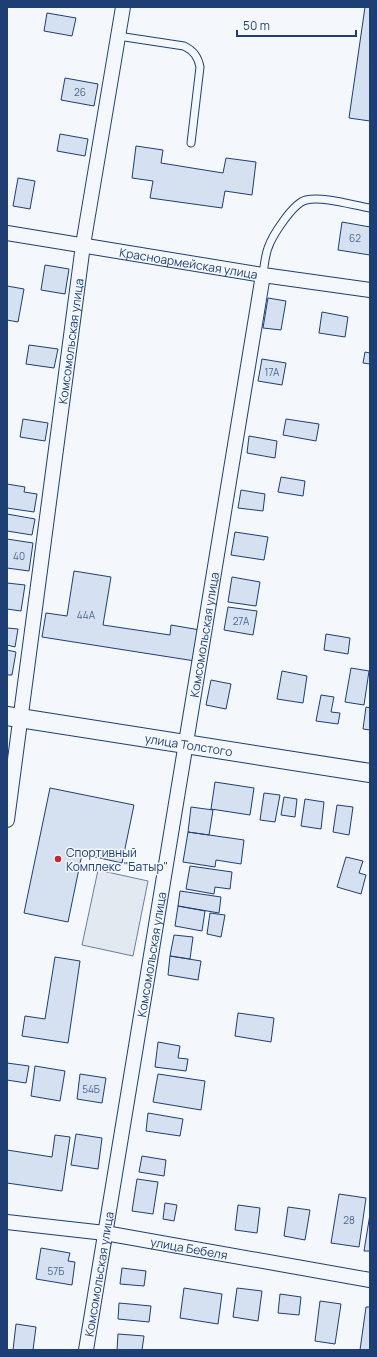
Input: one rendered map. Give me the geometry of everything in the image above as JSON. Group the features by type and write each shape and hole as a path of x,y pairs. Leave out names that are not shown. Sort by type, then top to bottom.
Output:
{"street":[{"name":"Комсомольская улица","path":"7,820 14,717 83,245 123,7"},
{"name":"Красноармейская улица","path":"7,233 263,275 370,290"},
{"name":"Комсомольская улица","path":"86,1350 263,275"},
{"name":"улица Толстого","path":"14,717 370,773"},
{"name":"улица Бебеля","path":"7,1222 106,1233 370,1280"}],"lane":[{"path":"118,36 184,46 192,50 199,59 200,67 192,143"},
{"path":"263,275 268,248 290,213 298,204 305,200 317,200 370,208"}],"shaded area":[{"path":"98,870 148,881 133,956 82,945"}],"building":[{"path":"365,7 370,7 370,121 349,118"},
{"path":"47,13 76,18 72,36 44,31"},
{"path":"65,78 98,84 94,106 61,100"},
{"path":"60,134 88,139 85,156 57,151"},
{"path":"136,146 163,150 161,163 223,173 226,158 256,162 252,195 225,191 222,208 150,198 153,181 132,178"},
{"path":"18,178 35,181 30,209 13,206"},
{"path":"342,222 370,227 370,255 338,250"},
{"path":"45,265 69,269 65,294 41,290"},
{"path":"7,286 24,289 18,322 7,320"},
{"path":"268,298 286,301 281,330 263,328"},
{"path":"322,312 348,317 345,337 319,333"},
{"path":"29,345 58,349 54,368 26,364"},
{"path":"365,352 370,353 370,364 363,363"},
{"path":"262,359 286,363 282,385 258,381"},
{"path":"23,419 48,423 45,441 20,437"},
{"path":"286,419 319,424 316,441 283,435"},
{"path":"249,436 277,441 275,458 247,453"},
{"path":"281,477 305,481 303,496 278,492"},
{"path":"7,484 25,487 24,492 37,494 34,512 7,508"},
{"path":"241,490 265,494 263,511 238,508"},
{"path":"7,514 35,519 32,535 7,531"},
{"path":"235,532 268,537 264,560 231,555"},
{"path":"7,539 33,543 29,571 7,568"},
{"path":"74,571 111,577 103,625 170,635 171,625 200,630 195,661 42,637 46,613 67,616"},
{"path":"232,577 260,582 256,606 228,602"},
{"path":"7,583 25,585 21,611 7,609"},
{"path":"228,607 257,611 253,635 224,630"},
{"path":"7,628 18,629 15,647 7,645"},
{"path":"326,634 350,638 348,654 324,650"},
{"path":"7,650 16,652 12,675 7,675"},
{"path":"351,668 369,671 364,705 345,702"},
{"path":"282,671 307,676 303,703 277,699"},
{"path":"211,680 231,684 226,709 206,705"},
{"path":"321,695 334,697 331,712 340,713 338,724 316,721"},
{"path":"366,707 370,708 370,730 363,729"},
{"path":"215,782 254,788 250,815 211,809"},
{"name":"Спортивный Комплекс \"Батыр\"","path":"50,788 134,805 122,863 82,854 68,922 24,913"},
{"path":"264,793 280,795 275,822 260,820"},
{"path":"284,797 297,799 295,817 281,815"},
{"path":"305,799 324,802 321,829 301,826"},
{"path":"337,805 353,807 349,835 333,832"},
{"path":"191,807 213,810 209,835 188,832"},
{"path":"188,832 244,840 241,864 216,860 215,867 183,862"},
{"path":"346,857 363,861 359,873 366,875 361,894 337,887"},
{"path":"190,866 232,872 230,889 215,887 214,894 186,889"},
{"path":"180,891 221,897 219,913 178,906"},
{"path":"178,906 205,911 202,931 175,926"},
{"path":"210,913 225,915 221,937 207,934"},
{"path":"174,935 193,937 190,959 170,956"},
{"path":"170,956 201,961 198,980 168,975"},
{"path":"55,957 80,961 68,1043 22,1036 25,1016 45,1019"},
{"path":"238,1013 274,1018 271,1042 235,1036"},
{"path":"158,1042 180,1046 178,1058 188,1059 186,1071 155,1067"},
{"path":"7,1063 29,1066 26,1083 7,1080"},
{"path":"35,1066 65,1071 60,1101 31,1096"},
{"path":"80,1074 106,1078 102,1103 77,1099"},
{"path":"158,1074 205,1081 201,1110 153,1102"},
{"path":"148,1113 183,1119 180,1136 146,1131"},
{"path":"76,1134 102,1138 98,1169 71,1165"},
{"path":"55,1135 70,1137 62,1191 7,1183 7,1150 52,1157"},
{"path":"142,1156 166,1160 164,1176 139,1172"},
{"path":"137,1179 158,1182 153,1214 132,1211"},
{"path":"339,1194 366,1198 359,1247 331,1243"},
{"path":"165,1203 177,1205 174,1221 163,1219"},
{"path":"238,1205 260,1208 257,1233 235,1230"},
{"path":"288,1207 310,1210 305,1240 284,1236"},
{"path":"370,1214 370,1251 364,1251"},
{"path":"41,1248 70,1253 68,1261 75,1262 72,1285 36,1279"},
{"path":"122,1268 146,1271 144,1286 120,1284"},
{"path":"184,1288 222,1294 218,1324 180,1318"},
{"path":"237,1288 262,1291 258,1321 233,1317"},
{"path":"280,1294 301,1297 299,1315 278,1313"},
{"path":"320,1301 341,1304 335,1344 315,1341"},
{"path":"119,1303 151,1306 149,1322 118,1319"},
{"path":"366,1307 370,1307 370,1350 360,1350"},
{"path":"16,1324 36,1327 33,1350 13,1350"},
{"path":"118,1334 144,1336 142,1350 117,1350"}],"place":[{"name":"Спортивный Комплекс \"Батыр\"","path":"58,859"}]}
